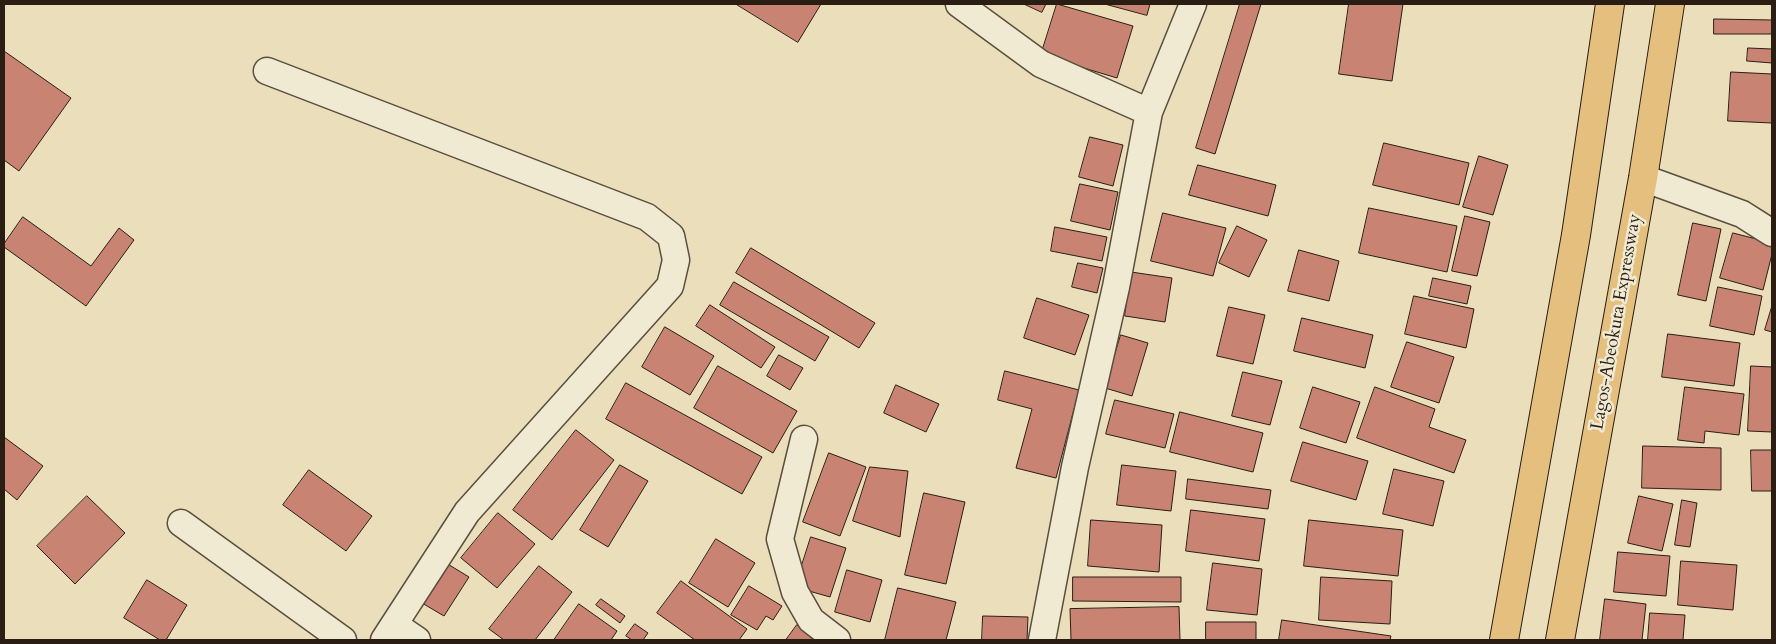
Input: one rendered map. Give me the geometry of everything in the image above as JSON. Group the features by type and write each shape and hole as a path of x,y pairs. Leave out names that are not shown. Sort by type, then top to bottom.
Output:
{"highway":[{"path":"1504,640 1576,235 1610,4"},
{"name":"Lagos-Abeokuta Expressway","path":"1560,640 1643,178 1670,4"}],"street":[{"path":"959,4 1041,64 1149,112"},
{"path":"1042,640 1074,467 1116,287 1149,112 1194,4"},
{"path":"267,71 647,217 671,236 676,260 670,286 467,512 390,633 417,640"},
{"path":"1643,178 1742,214 1772,233"},
{"path":"804,439 780,539 795,592 811,620 837,640"},
{"path":"181,524 343,640"}],"building":[{"path":"736,4 821,4 798,42"},
{"path":"1024,4 1046,4 1042,12"},
{"path":"1057,4 1133,26 1117,78 1041,55"},
{"path":"1105,4 1150,4 1147,15"},
{"path":"1240,4 1261,4 1215,154 1196,148"},
{"path":"1349,4 1403,4 1392,81 1339,74"},
{"path":"1714,19 1772,20 1772,34 1714,34"},
{"path":"1748,48 1772,49 1772,63 1747,61"},
{"path":"4,51 71,98 19,171 4,160"},
{"path":"1731,72 1772,74 1772,123 1728,121"},
{"path":"1090,137 1123,145 1113,186 1079,177"},
{"path":"1384,143 1469,163 1459,205 1373,185"},
{"path":"1479,156 1508,165 1493,215 1463,207"},
{"path":"1198,165 1276,185 1268,216 1189,195"},
{"path":"1080,184 1118,192 1110,230 1071,221"},
{"path":"1369,208 1457,226 1447,272 1359,253"},
{"path":"1163,213 1226,228 1213,276 1151,261"},
{"path":"1465,216 1490,222 1477,276 1452,271"},
{"path":"23,217 91,266 119,228 134,240 86,306 4,247 4,244"},
{"path":"1693,223 1721,229 1706,301 1678,295"},
{"path":"1237,226 1267,240 1249,277 1219,263"},
{"path":"1055,227 1107,237 1102,261 1051,251"},
{"path":"1733,233 1772,243 1772,254 1763,290 1720,278"},
{"path":"751,248 875,323 859,348 736,273"},
{"path":"1299,250 1339,261 1329,301 1288,291"},
{"path":"1078,263 1103,268 1097,293 1072,287"},
{"path":"1131,272 1172,278 1165,322 1125,316"},
{"path":"1433,278 1471,286 1467,304 1429,296"},
{"path":"734,282 829,337 815,361 720,305"},
{"path":"1718,287 1762,296 1754,335 1710,326"},
{"path":"1414,296 1474,309 1466,348 1405,334"},
{"path":"1037,298 1089,315 1075,355 1024,338"},
{"path":"710,305 775,347 761,368 696,326"},
{"path":"1772,306 1772,332 1765,330"},
{"path":"1229,307 1265,315 1253,364 1217,356"},
{"path":"1302,318 1373,335 1365,368 1294,351"},
{"path":"665,327 714,356 690,395 642,367"},
{"path":"1668,334 1740,343 1734,386 1662,377"},
{"path":"1121,335 1148,343 1132,396 1105,388"},
{"path":"1407,342 1454,357 1439,403 1391,387"},
{"path":"779,355 803,368 790,390 767,376"},
{"path":"718,366 797,411 773,453 694,408"},
{"path":"1751,366 1772,367 1772,432 1748,431"},
{"path":"1005,371 1079,390 1056,478 1016,468 1032,409 998,400"},
{"path":"1243,372 1282,381 1270,425 1232,416"},
{"path":"626,383 762,457 742,494 606,419"},
{"path":"896,385 939,404 926,432 884,413"},
{"path":"1313,387 1360,402 1346,443 1300,428"},
{"path":"1375,387 1435,409 1429,427 1466,440 1454,473 1357,438"},
{"path":"1685,387 1744,394 1739,435 1705,431 1704,443 1678,440"},
{"path":"1115,400 1174,414 1165,448 1106,434"},
{"path":"1180,412 1263,433 1253,472 1170,452"},
{"path":"576,430 614,460 552,540 513,510"},
{"path":"4,437 43,466 17,500 4,489"},
{"path":"1303,442 1368,461 1356,500 1291,481"},
{"path":"1643,446 1721,448 1721,490 1642,488"},
{"path":"1751,450 1772,450 1772,491 1752,491"},
{"path":"829,453 866,467 840,536 803,522"},
{"path":"620,465 648,481 608,547 580,530"},
{"path":"1122,465 1176,471 1171,511 1117,505"},
{"path":"870,467 908,471 900,537 853,521"},
{"path":"1394,469 1444,481 1433,526 1383,514"},
{"path":"309,470 372,516 346,551 283,505"},
{"path":"1188,479 1271,490 1268,509 1186,499"},
{"path":"924,493 965,502 946,584 905,575"},
{"path":"87,496 125,533 75,584 37,546"},
{"path":"1639,496 1673,504 1662,551 1628,543"},
{"path":"1682,500 1697,503 1690,547 1675,545"},
{"path":"1191,510 1265,519 1259,561 1186,551"},
{"path":"498,513 535,544 497,588 461,558"},
{"path":"1091,520 1162,525 1159,572 1088,566"},
{"path":"1309,520 1403,530 1398,576 1304,566"},
{"path":"811,537 846,548 830,597 795,587"},
{"path":"716,539 755,563 728,607 689,583"},
{"path":"1618,552 1670,556 1666,596 1614,592"},
{"path":"1681,561 1737,565 1733,610 1678,605"},
{"path":"446,563 469,577 444,616 422,603"},
{"path":"1213,563 1262,569 1257,615 1207,610"},
{"path":"539,566 572,592 535,640 504,640 489,629"},
{"path":"847,570 882,580 870,622 835,612"},
{"path":"1073,577 1181,577 1181,602 1073,601"},
{"path":"1321,577 1392,581 1390,624 1319,620"},
{"path":"147,580 187,605 166,640 160,640 124,618"},
{"path":"681,581 747,629 739,640 695,640 657,613"},
{"path":"749,586 782,606 773,620 766,616 757,630 731,615"},
{"path":"898,588 956,602 946,640 885,640"},
{"path":"601,599 625,616 620,623 596,605"},
{"path":"1605,599 1646,604 1642,640 1600,640"},
{"path":"579,604 617,631 611,640 554,640"},
{"path":"1179,607 1180,640 1071,640 1070,609"},
{"path":"1650,613 1685,615 1683,640 1648,640"},
{"path":"983,616 1028,617 1027,640 982,640"},
{"path":"1282,620 1391,636 1390,640 1279,640"},
{"path":"1206,622 1256,622 1256,640 1206,640"},
{"path":"635,624 648,633 643,640 632,640 626,636"},
{"path":"797,625 816,639 786,640"}]}
